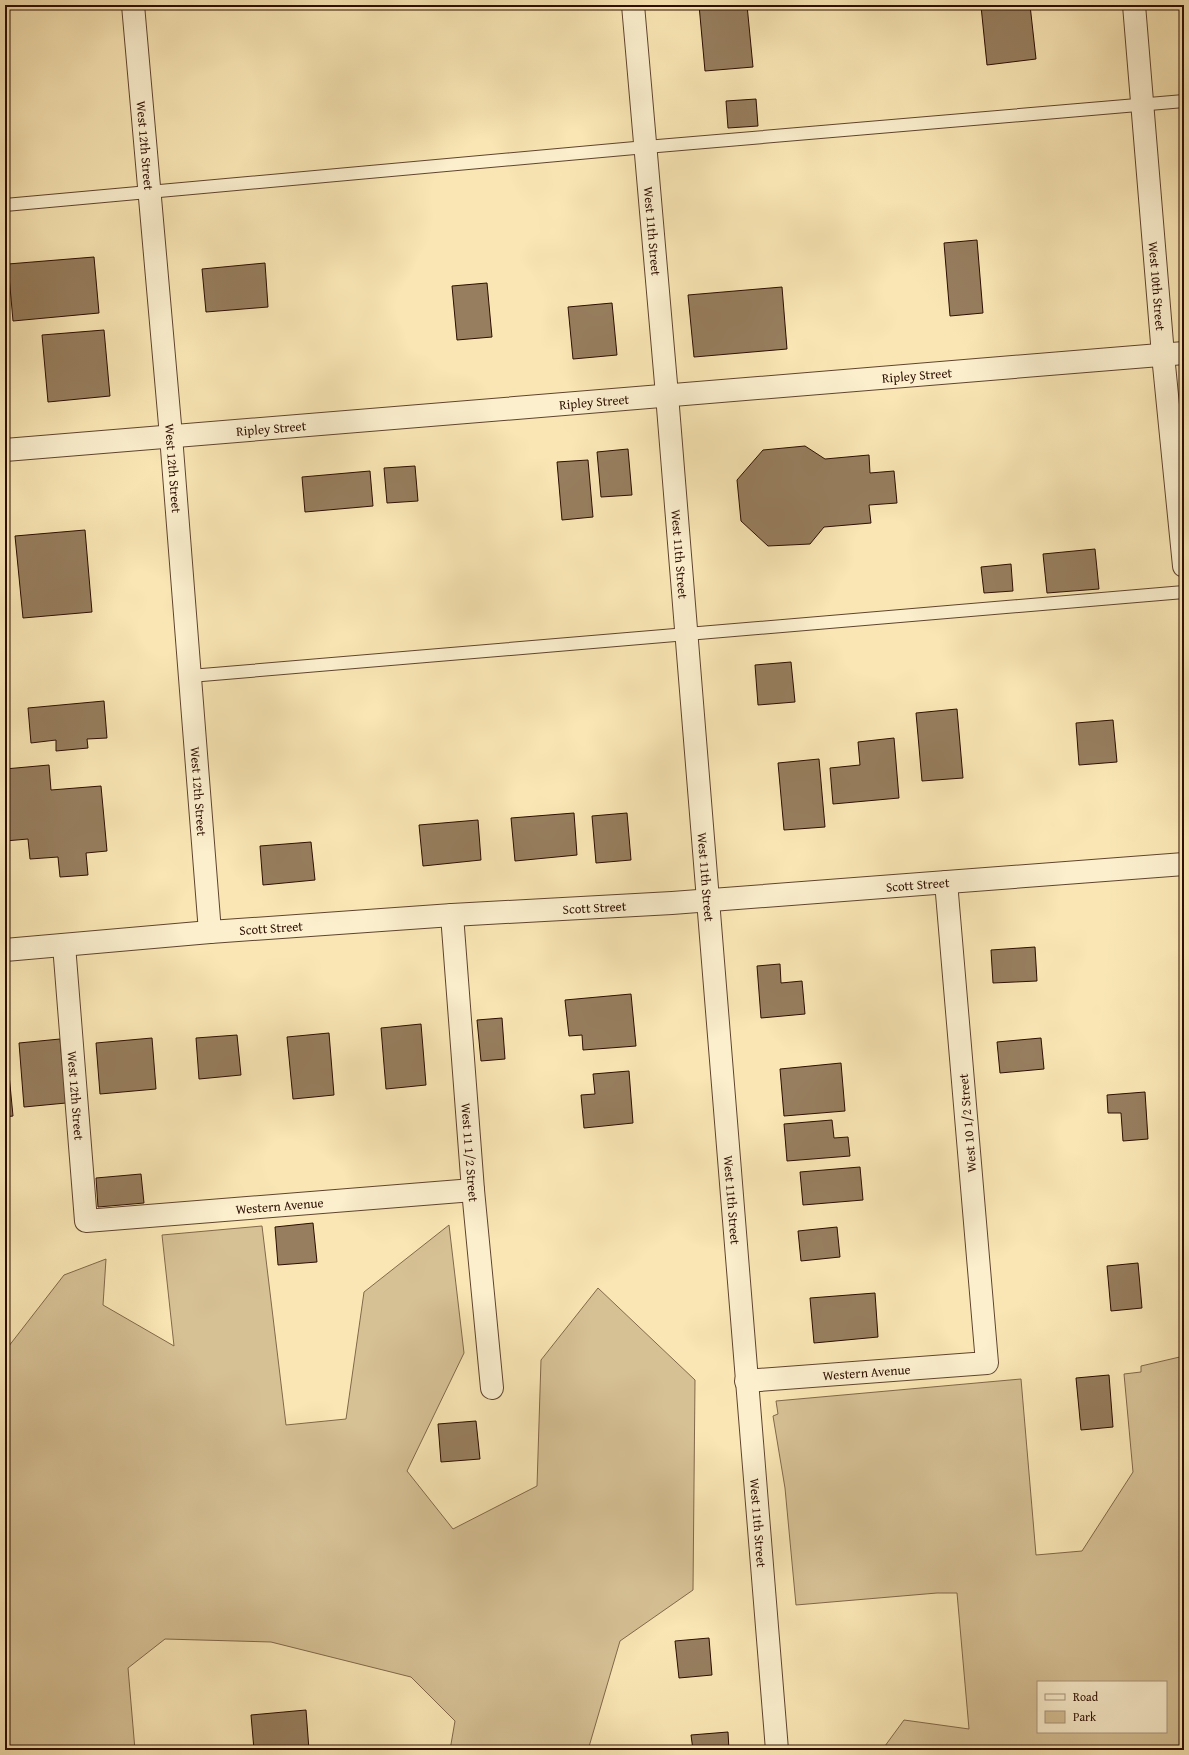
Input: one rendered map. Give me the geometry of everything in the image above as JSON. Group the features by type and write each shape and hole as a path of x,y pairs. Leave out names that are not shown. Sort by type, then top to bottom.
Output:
{"street":[{"name":"West 12th Street","path":"133,5 171,436 210,932"},
{"name":"West 11th Street","path":"633,5 667,395 777,1750"},
{"name":"West 10th Street","path":"1134,5 1144,105 1174,354 1184,566"},
{"name":"Ripley Street","path":"5,450 1174,354"},
{"name":"Scott Street","path":"5,950 210,932 452,915 672,903 708,899 1184,864"},
{"name":"West 10 1/2 Street","path":"946,882 987,1363"},
{"name":"West 11 1/2 Street","path":"452,915 472,1190 492,1388"},
{"name":"West 12th Street","path":"64,945 86,1221"},
{"name":"Western Avenue","path":"86,1221 472,1190"},
{"name":"Western Avenue","path":"746,1381 987,1363"}],"lane":[{"path":"5,205 646,147 1184,101"},
{"path":"190,676 1184,592"}],"green space":[{"path":"449,1225 464,1353 407,1471 453,1529 537,1486 541,1360 598,1288 695,1380 693,1590 620,1641 588,1750 450,1750 455,1721 411,1677 271,1642 165,1639 128,1668 135,1750 5,1750 5,1351 64,1275 106,1259 103,1305 174,1346 162,1235 262,1226 286,1425 346,1419 364,1292"},
{"path":"1184,1356 1184,1750 882,1750 904,1720 969,1729 957,1593 937,1593 796,1605 785,1488 773,1416 778,1414 776,1401 1021,1379 1036,1555 1082,1551 1133,1472 1124,1374 1141,1372 1141,1366"}],"building":[{"path":"699,5 747,5 753,67 705,71"},
{"path":"1030,5 1036,59 987,65 981,6"},
{"path":"756,99 758,126 728,128 726,101"},
{"path":"977,240 983,313 950,316 944,243"},
{"path":"94,257 99,313 13,321 8,264"},
{"path":"265,263 268,307 206,312 202,269"},
{"path":"487,283 492,337 457,340 452,286"},
{"path":"782,287 787,349 694,357 688,295"},
{"path":"612,303 617,355 573,359 568,307"},
{"path":"104,330 110,396 48,402 42,335"},
{"path":"805,446 825,459 869,455 870,473 894,471 897,503 869,505 871,523 824,527 810,544 768,546 741,521 737,480 763,450"},
{"path":"628,449 632,495 601,497 597,452"},
{"path":"588,460 593,517 562,520 557,462"},
{"path":"415,466 418,501 387,503 384,468"},
{"path":"370,471 373,506 305,512 302,477"},
{"path":"85,530 92,612 23,618 15,536"},
{"path":"1095,549 1099,589 1047,593 1043,554"},
{"path":"1011,564 1013,591 984,593 981,567"},
{"path":"791,662 795,702 758,705 755,665"},
{"path":"104,701 107,738 87,739 88,748 56,751 56,740 31,743 28,708"},
{"path":"957,709 963,778 922,781 916,713"},
{"path":"1113,720 1117,762 1079,765 1076,723"},
{"path":"894,738 899,798 833,804 830,768 860,765 858,742"},
{"path":"819,759 825,827 784,830 778,763"},
{"path":"49,765 51,790 101,786 107,851 86,853 88,875 60,877 58,857 30,859 28,839 5,841 5,769"},
{"path":"574,813 577,855 515,861 511,818"},
{"path":"627,813 631,860 596,863 592,816"},
{"path":"478,820 481,860 423,866 419,825"},
{"path":"311,842 315,880 263,885 260,846"},
{"path":"1035,947 1037,981 993,983 991,950"},
{"path":"780,964 781,983 802,981 805,1014 761,1018 757,966"},
{"path":"631,994 636,1046 583,1050 582,1035 569,1036 565,1000"},
{"path":"502,1018 505,1059 481,1061 477,1020"},
{"path":"421,1024 426,1085 386,1089 381,1028"},
{"path":"329,1033 334,1095 293,1099 287,1037"},
{"path":"237,1035 241,1075 199,1079 196,1038"},
{"path":"152,1038 156,1089 100,1094 96,1043"},
{"path":"1041,1038 1044,1069 1000,1073 997,1042"},
{"path":"60,1039 66,1103 24,1107 19,1043"},
{"path":"5,1043 13,1116 5,1117"},
{"path":"841,1063 845,1111 784,1116 780,1069"},
{"path":"629,1071 633,1123 584,1128 581,1095 595,1094 593,1074"},
{"path":"1145,1092 1148,1139 1123,1141 1121,1113 1108,1113 1107,1095"},
{"path":"832,1120 834,1138 848,1137 850,1156 787,1161 784,1124"},
{"path":"860,1167 863,1200 803,1205 800,1172"},
{"path":"141,1174 144,1203 98,1207 96,1178"},
{"path":"313,1223 317,1262 278,1265 275,1227"},
{"path":"837,1227 840,1257 801,1261 798,1231"},
{"path":"1138,1263 1142,1308 1111,1311 1107,1266"},
{"path":"875,1293 878,1337 814,1343 810,1298"},
{"path":"1109,1375 1113,1427 1081,1430 1076,1378"},
{"path":"476,1421 480,1459 441,1462 438,1424"},
{"path":"709,1638 712,1675 679,1678 675,1641"},
{"path":"306,1710 309,1750 254,1750 251,1715"},
{"path":"728,1732 729,1750 693,1750 691,1735"}]}
